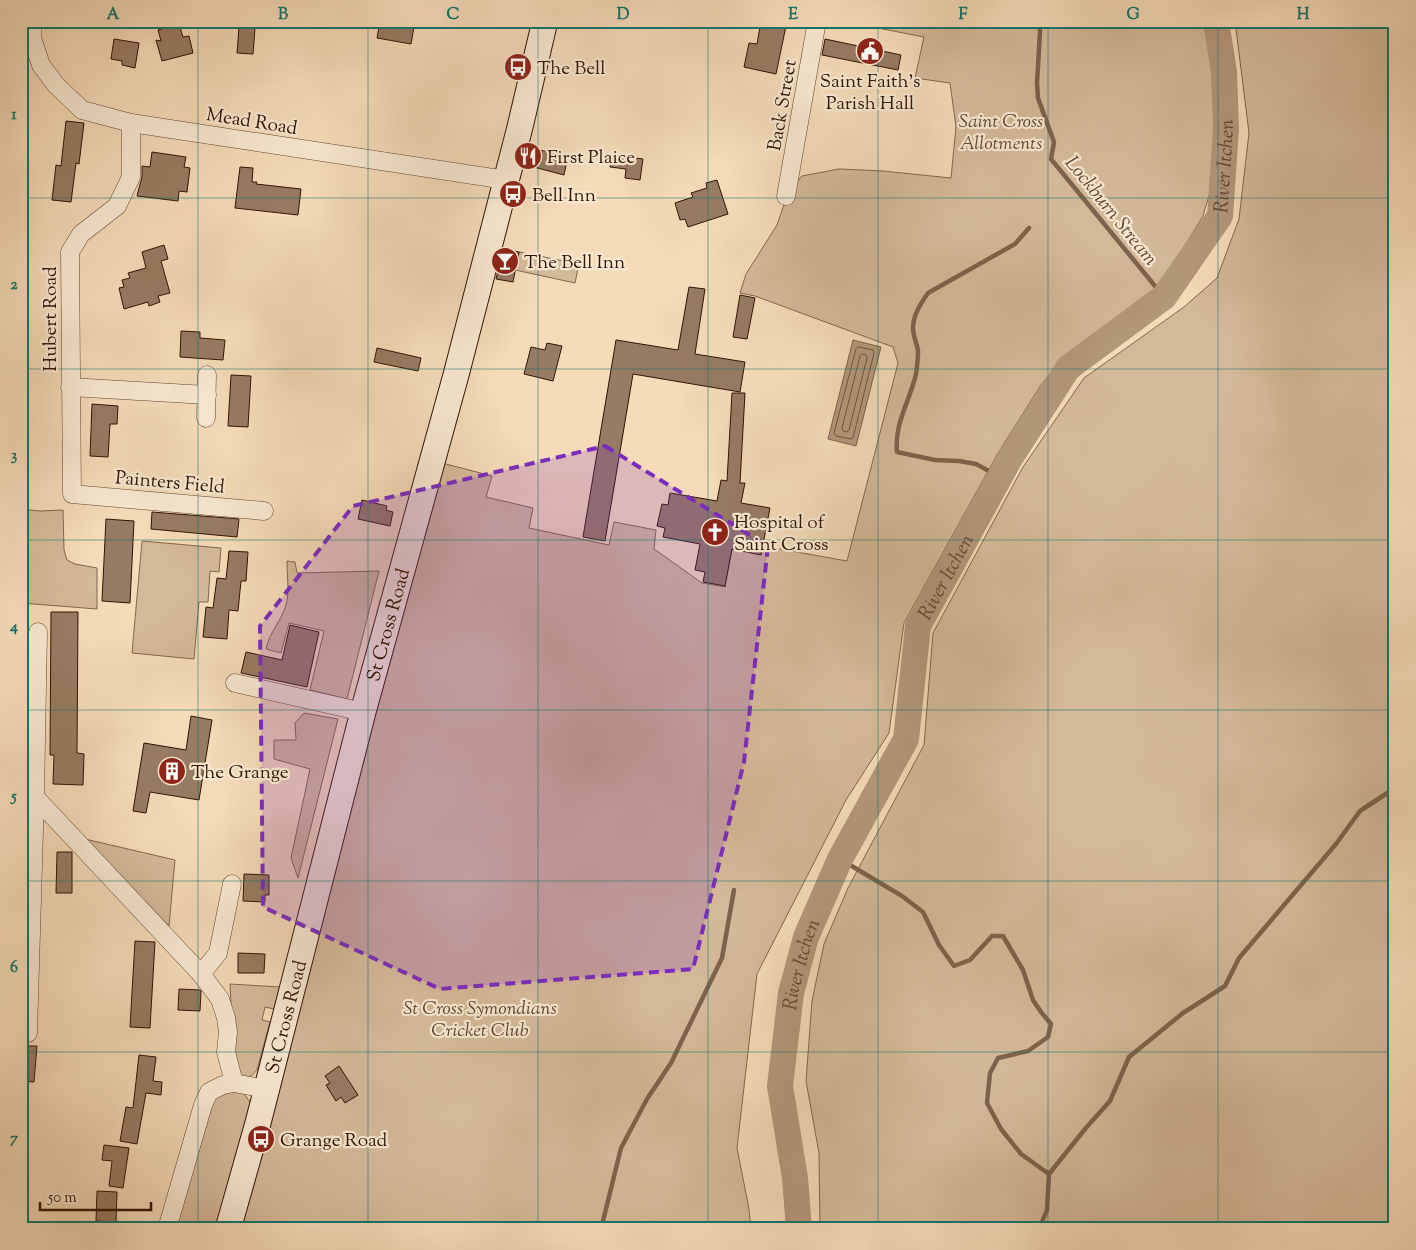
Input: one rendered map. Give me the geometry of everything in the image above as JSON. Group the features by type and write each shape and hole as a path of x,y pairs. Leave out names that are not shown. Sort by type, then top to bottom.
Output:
{"main road":[{"name":"St Cross Road","path":"228,1229 258,1123 363,712 456,375 545,21"}],"street":[{"name":"Back Street","path":"786,196 818,21"},
{"name":"Mead Road","path":"32,30 41,65 56,85 82,110 131,123 506,180"},
{"name":"Hubert Road","path":"72,494 70,252 81,234 116,206 131,177 131,123"},
{"path":"206,418 207,375"},
{"name":"Hubert Road","path":"70,388 206,395"},
{"name":"Painters Field","path":"72,494 264,511"},
{"path":"28,1033 38,632"},
{"path":"235,683 363,712"},
{"path":"35,797 201,974 220,1000 226,1018 228,1032 226,1052 234,1083"},
{"path":"201,974 218,953 232,884"},
{"path":"167,1229 209,1092 223,1084 234,1083 266,1089"}],"highlighted area":[{"path":"605,446 768,546 744,762 693,969 440,989 263,907 260,626 353,506"}],"green space":[{"path":"842,21 1204,21 1214,81 1215,159 1210,192 1203,216 1153,297 1065,355 1041,385 998,453 904,623 889,733 846,800 757,974 737,1148 751,1229 235,1229 442,463 492,476 486,497 533,508 529,528 609,545 614,522 656,530 654,549 702,583 726,587 732,549 761,554 763,546 847,561 898,363 893,347 755,296 740,293 746,274 777,225 789,190 802,176 839,169 883,171 951,178 956,127 950,83 915,78 924,37"},
{"path":"1235,21 1395,21 1395,1229 820,1229 819,1153 806,1081 812,1001 824,944 848,888 924,745 933,633 1023,467 1084,378 1184,307 1217,278 1239,219 1249,133"},
{"path":"519,252 579,264 575,283 515,270"},
{"path":"21,509 40,511 63,510 64,550 67,560 75,564 97,568 97,609 21,603"},
{"path":"142,541 221,548 219,572 210,571 208,602 199,602 194,659 132,653"},
{"path":"287,561 295,562 297,573 379,571 347,699 310,690 324,631 289,623 281,653 266,649 287,601"},
{"path":"304,713 338,719 298,878 291,858 310,769 274,759 274,740 296,740 295,723"},
{"path":"85,839 175,860 169,926"},
{"path":"230,984 280,987 274,1009 265,1007 262,1020 270,1022 257,1070 249,1077 238,1076 234,1068"},
{"path":"223,1091 243,1092 254,1108 220,1229 175,1229 211,1103"}],"water":[{"path":"853,340 881,347 856,446 828,439"}],"building":[{"path":"380,21 415,21 411,44 377,38"},
{"path":"761,21 787,21 776,74 744,67 749,43 757,44"},
{"path":"179,24 183,37 189,36 193,53 162,61 156,40 161,41 158,30"},
{"path":"239,27 255,28 253,54 237,53"},
{"path":"114,39 139,43 135,68 122,65 122,61 111,59"},
{"path":"825,39 901,55 898,70 822,55"},
{"path":"66,121 84,123 79,164 76,163 71,202 52,200 56,165 61,166"},
{"path":"531,148 557,154 556,158 567,161 564,175 526,165"},
{"path":"152,152 186,157 184,167 190,168 187,192 179,191 178,201 137,196 142,177 142,166 150,167"},
{"path":"612,155 643,159 640,180 625,178 626,169 610,167"},
{"path":"240,167 253,168 252,182 257,182 256,184 301,189 298,215 235,208"},
{"path":"717,180 728,214 688,227 685,219 680,220 675,203 693,197 691,193 707,188 706,183"},
{"path":"164,245 168,259 161,261 170,293 158,296 160,302 149,306 148,302 124,309 119,288 124,287 122,280 130,278 128,273 146,268 142,252"},
{"name":"The Bell Inn","path":"503,249 519,252 513,282 496,279"},
{"path":"689,287 705,289 695,354 745,362 740,392 633,374 605,541 583,537 616,340 678,350"},
{"path":"740,295 755,298 747,339 733,337"},
{"path":"181,331 200,332 200,338 225,340 223,360 180,357"},
{"path":"547,343 562,346 553,381 524,374 531,347 545,350"},
{"path":"377,348 421,358 418,371 374,362"},
{"path":"231,375 251,376 248,427 228,426"},
{"name":"Hospital of Saint Cross","path":"732,393 745,393 740,483 745,483 741,503 770,508 761,555 732,549 725,586 703,582 705,572 695,570 700,544 663,537 665,528 657,526 662,504 668,505 670,493 717,501 721,480 727,481"},
{"path":"92,404 118,406 117,424 110,424 108,457 90,456"},
{"path":"362,500 387,506 386,510 393,512 390,526 358,519"},
{"path":"152,512 239,519 237,537 151,529"},
{"path":"106,519 134,521 130,603 102,601"},
{"path":"229,551 248,552 246,581 241,581 238,611 229,610 227,639 203,637 206,607 213,608 217,578 226,579"},
{"path":"51,612 78,612 77,753 84,754 83,785 53,784 54,755 50,755"},
{"path":"290,625 319,632 307,687 241,673 246,652 282,660"},
{"name":"The Grange","path":"191,716 212,720 199,800 150,792 146,813 133,811 144,743 186,750"},
{"path":"57,852 72,852 72,893 56,893"},
{"path":"244,874 269,875 269,895 265,895 265,902 243,901"},
{"path":"135,941 155,942 150,1028 130,1027"},
{"path":"238,953 265,954 264,973 238,973"},
{"path":"179,989 201,991 200,1011 178,1010"},
{"path":"22,1046 37,1046 34,1082 21,1081"},
{"path":"139,1055 156,1057 153,1081 162,1082 161,1095 146,1093 137,1144 120,1141 126,1107 133,1108"},
{"path":"339,1066 358,1095 345,1103 341,1097 336,1101 326,1085 330,1083 325,1076"},
{"path":"104,1145 129,1148 123,1188 109,1186 112,1161 102,1160"},
{"path":"97,1191 117,1192 116,1222 96,1221"}],"waterway":[{"name":"Lockburn Stream","path":"1039,21 1038,98 1054,142 1051,159 1164,297"},
{"name":"River Itchen","path":"799,1229 795,1178 780,1086 791,993 806,937 840,859 906,739 918,626 1009,460 1068,368 1164,297 1220,216 1226,129 1224,72 1216,21"},
{"path":"1000,477 976,464 935,460 897,452 898,431 916,374 918,351 913,323 928,293 1015,244 1029,228"},
{"path":"1039,1229 1047,1210 1049,1174 1110,1101 1129,1057 1183,1013 1225,986 1239,958 1336,844 1360,811 1395,788"},
{"path":"840,859 902,896 923,912 939,945 954,966 970,960 992,936 1003,936 1023,970 1033,1000 1051,1024 1048,1037 1028,1051 998,1058 990,1073 987,1103 1001,1129 1021,1154 1049,1174"},
{"path":"601,1229 621,1148 647,1099 671,1063 722,958 734,890"}],"place":[{"name":"Saint Faith's Parish Hall","path":"870,51"},
{"name":"The Bell","path":"518,67"},
{"name":"First Plaice","path":"528,156"},
{"name":"Bell Inn","path":"513,194"},
{"name":"The Bell Inn","path":"505,261"},
{"name":"Hospital of Saint Cross","path":"715,532"},
{"name":"The Grange","path":"172,771"},
{"name":"Grange Road","path":"261,1139"}],"park label":[{"name":"Saint Cross Allotments","path":"1001,131"},
{"name":"St Cross Symondians Cricket Club","path":"480,1018"}]}
